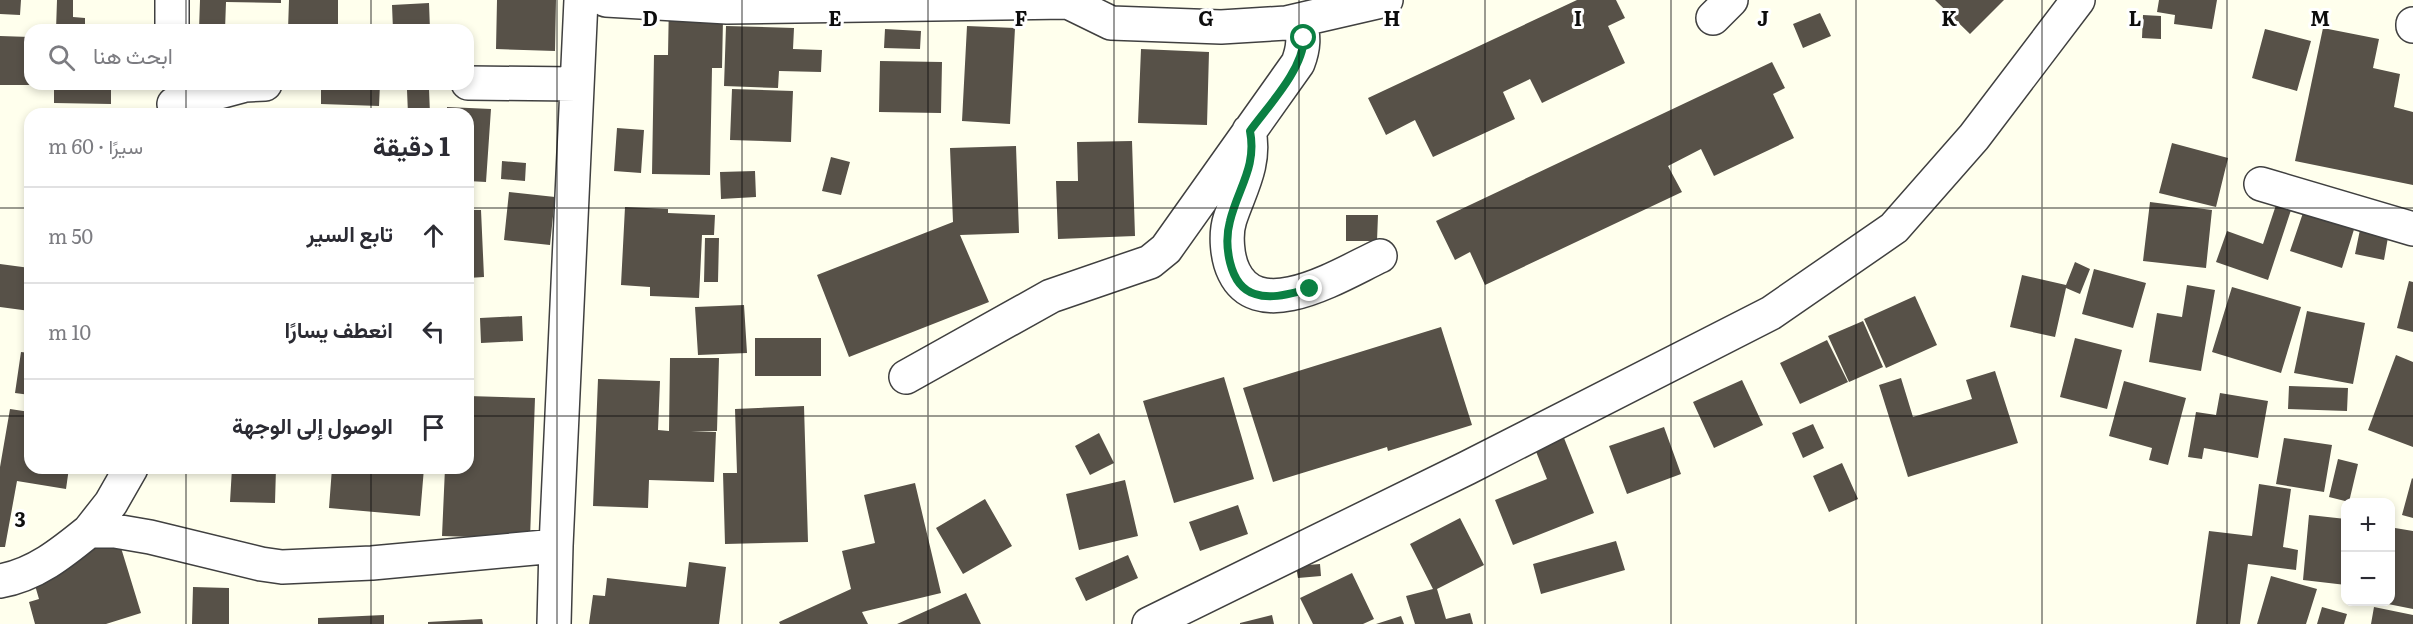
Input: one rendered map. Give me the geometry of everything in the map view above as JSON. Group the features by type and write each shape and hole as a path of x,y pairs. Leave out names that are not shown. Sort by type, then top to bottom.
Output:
{"street":[{"path":"172,0 172,24"},
{"path":"554,624 581,0"},
{"path":"606,0 727,7 1070,1 1111,11 1221,27 1300,21 1386,0"},
{"path":"1149,624 1467,468 1771,313 1894,228 1974,137 2078,0"},
{"path":"906,377 1052,296 1150,262 1166,249 1298,63 1304,47 1300,21"},
{"path":"474,83 576,84"},
{"path":"173,101 222,90"},
{"path":"1250,131 1252,143 1248,175 1229,221 1230,266 1239,283 1253,294 1273,297 1310,289 1380,256"},
{"path":"2261,184 2413,229"},
{"path":"0,581 15,578 55,559 89,531 111,503 128,474"},
{"path":"89,531 115,531 150,537 282,567 372,563 556,546"}],"building":[{"path":"0,0 21,0 20,15 0,14"},
{"path":"57,0 73,0 73,17 85,18 85,24 56,24"},
{"path":"200,0 281,0 281,3 226,2 225,24 199,24"},
{"path":"289,0 338,0 338,24 288,24"},
{"path":"497,0 556,0 555,51 496,49"},
{"path":"669,0 723,19 722,68 712,68 710,175 652,174 654,55 668,55"},
{"path":"1577,0 1616,0 1625,18 1608,26 1625,63 1542,103 1530,79 1503,92 1515,119 1433,157 1415,120 1386,135 1368,98"},
{"path":"1935,0 2004,0 1970,34"},
{"path":"2159,0 2217,0 2212,29 2174,24 2175,15 2157,12"},
{"path":"429,3 430,24 393,24 392,5"},
{"path":"1820,13 1831,36 1803,48 1793,24"},
{"path":"2143,15 2161,16 2161,39 2142,38"},
{"path":"726,26 794,28 793,49 822,50 821,72 779,71 778,88 724,86"},
{"path":"967,26 1015,28 1010,124 962,121"},
{"path":"2323,28 2379,39 2373,68 2400,74 2394,107 2413,112 2413,185 2295,161"},
{"path":"885,29 921,31 920,49 884,48"},
{"path":"2265,29 2311,41 2297,91 2252,78"},
{"path":"0,36 24,37 24,85 0,85"},
{"path":"1141,49 1209,52 1207,125 1138,123"},
{"path":"880,61 942,62 941,113 879,112"},
{"path":"1772,62 1785,88 1773,94 1794,138 1714,176 1701,149 1668,166 1682,192 1485,285 1470,252 1455,260 1436,221"},
{"path":"732,89 793,91 791,142 730,140"},
{"path":"54,90 111,90 111,104 54,103"},
{"path":"321,90 380,90 379,106 321,104"},
{"path":"407,90 429,90 430,108 408,108"},
{"path":"474,108 491,109 486,182 474,181"},
{"path":"617,128 644,130 641,173 614,171"},
{"path":"1132,141 1135,236 1058,239 1056,181 1078,181 1077,142"},
{"path":"2172,143 2228,158 2216,207 2159,193"},
{"path":"1016,146 1019,233 960,235 989,302 849,357 817,275 953,222 950,148"},
{"path":"831,157 850,162 841,195 822,191"},
{"path":"502,161 526,163 525,181 501,179"},
{"path":"755,171 756,197 721,199 720,172"},
{"path":"509,192 555,197 550,245 504,240"},
{"path":"2278,199 2293,204 2268,280 2216,262 2227,231 2263,244"},
{"path":"2150,202 2212,210 2206,268 2143,261"},
{"path":"625,207 668,209 668,213 715,215 714,235 702,235 699,298 650,296 650,287 621,285"},
{"path":"2305,207 2356,223 2342,268 2290,251"},
{"path":"474,210 481,210 484,277 474,278"},
{"path":"1346,215 1378,215 1377,241 1346,241"},
{"path":"2362,220 2390,226 2384,260 2355,254"},
{"path":"705,238 719,238 718,282 704,282"},
{"path":"2075,262 2090,269 2080,294 2066,288 2055,337 2010,327 2022,275 2066,285"},
{"path":"0,264 24,267 24,310 0,307"},
{"path":"2094,269 2146,283 2133,328 2082,314"},
{"path":"2409,281 2413,282 2413,332 2397,328"},
{"path":"2187,285 2215,290 2201,371 2149,362 2157,313 2182,317"},
{"path":"2232,287 2301,307 2281,373 2212,352"},
{"path":"1915,296 1937,345 1886,368 1864,319"},
{"path":"744,305 747,353 698,355 695,307"},
{"path":"2307,311 2365,323 2353,384 2294,373"},
{"path":"522,316 523,341 481,343 480,318"},
{"path":"1863,321 1883,367 1849,382 1828,336"},
{"path":"1441,327 1472,425 1388,451 1387,447 1273,482 1243,388"},
{"path":"755,338 821,338 821,376 755,376"},
{"path":"2075,338 2122,350 2107,409 2060,397"},
{"path":"1827,340 1848,382 1800,404 1780,363"},
{"path":"21,352 24,352 24,394 15,393"},
{"path":"2396,355 2413,362 2413,447 2368,430"},
{"path":"670,358 719,358 717,431 691,431 716,432 714,482 649,480 648,508 593,506 598,379 660,381 658,430 669,431"},
{"path":"1995,371 2018,443 1908,477 1879,385 1901,378 1913,417 1972,399 1966,380"},
{"path":"1224,377 1254,479 1174,503 1143,401"},
{"path":"1742,380 1763,425 1714,448 1693,402"},
{"path":"2124,381 2186,398 2168,465 2149,460 2152,448 2109,436"},
{"path":"2289,386 2348,388 2347,411 2288,409"},
{"path":"2220,393 2268,401 2258,458 2204,448 2202,459 2188,457 2196,412 2216,415"},
{"path":"474,396 535,398 530,539 442,536 445,474 474,474"},
{"path":"804,406 808,542 725,544 723,473 737,473 735,409"},
{"path":"10,409 24,411 24,474 68,474 66,489 17,481 5,547 0,547 0,467"},
{"path":"1813,424 1824,448 1803,458 1792,433"},
{"path":"1664,427 1681,474 1627,494 1609,446"},
{"path":"1099,433 1114,463 1090,475 1075,446"},
{"path":"1564,438 1594,513 1513,545 1495,500 1547,479 1535,449"},
{"path":"2284,438 2332,445 2324,492 2276,484"},
{"path":"2338,459 2358,464 2350,498 2341,498 2341,500 2329,497"},
{"path":"1842,463 1858,499 1829,512 1813,476"},
{"path":"232,474 276,474 275,503 230,502"},
{"path":"332,474 424,474 420,516 329,508"},
{"path":"2413,479 2413,518 2402,515"},
{"path":"1125,480 1138,536 1079,550 1066,494"},
{"path":"915,483 941,593 862,612 868,624 780,624 779,622 851,589 842,551 875,543 864,495"},
{"path":"2259,484 2291,489 2283,547 2298,550 2296,570 2248,564 2240,624 2196,624 2209,531 2252,536"},
{"path":"985,499 1012,546 963,574 936,528"},
{"path":"1238,505 1248,534 1200,551 1189,522"},
{"path":"2309,515 2341,518 2341,584 2303,580"},
{"path":"1460,518 1484,565 1437,589 1446,619 1470,613 1473,624 1415,624 1406,596 1433,589 1410,544"},
{"path":"2395,528 2413,531 2413,609 2395,605"},
{"path":"118,538 141,613 106,624 35,624 29,602 39,599 29,565"},
{"path":"1616,541 1625,570 1541,594 1533,564"},
{"path":"1128,555 1138,578 1086,601 1075,578"},
{"path":"689,562 726,567 719,624 589,624 593,595 605,596 607,578 686,587"},
{"path":"1320,564 1321,576 1298,578 1296,566"},
{"path":"1352,573 1374,619 1363,624 1313,624 1300,598"},
{"path":"2271,576 2317,589 2306,624 2257,624"},
{"path":"193,587 229,588 229,624 192,624"},
{"path":"966,593 981,624 897,624"},
{"path":"2322,607 2347,614 2344,624 2317,624"},
{"path":"2374,607 2413,615 2413,624 2371,624"},
{"path":"384,615 384,624 318,624 318,618"},
{"path":"1272,615 1274,624 1240,624 1240,623"},
{"path":"1401,616 1404,624 1376,624"},
{"path":"482,619 483,624 428,624 428,622"}],"route":[{"path":"1304,38 1304,47 1298,63 1250,131 1252,143 1248,175 1229,221 1228,241 1230,266 1239,283 1253,294 1273,297 1310,289"}]}
